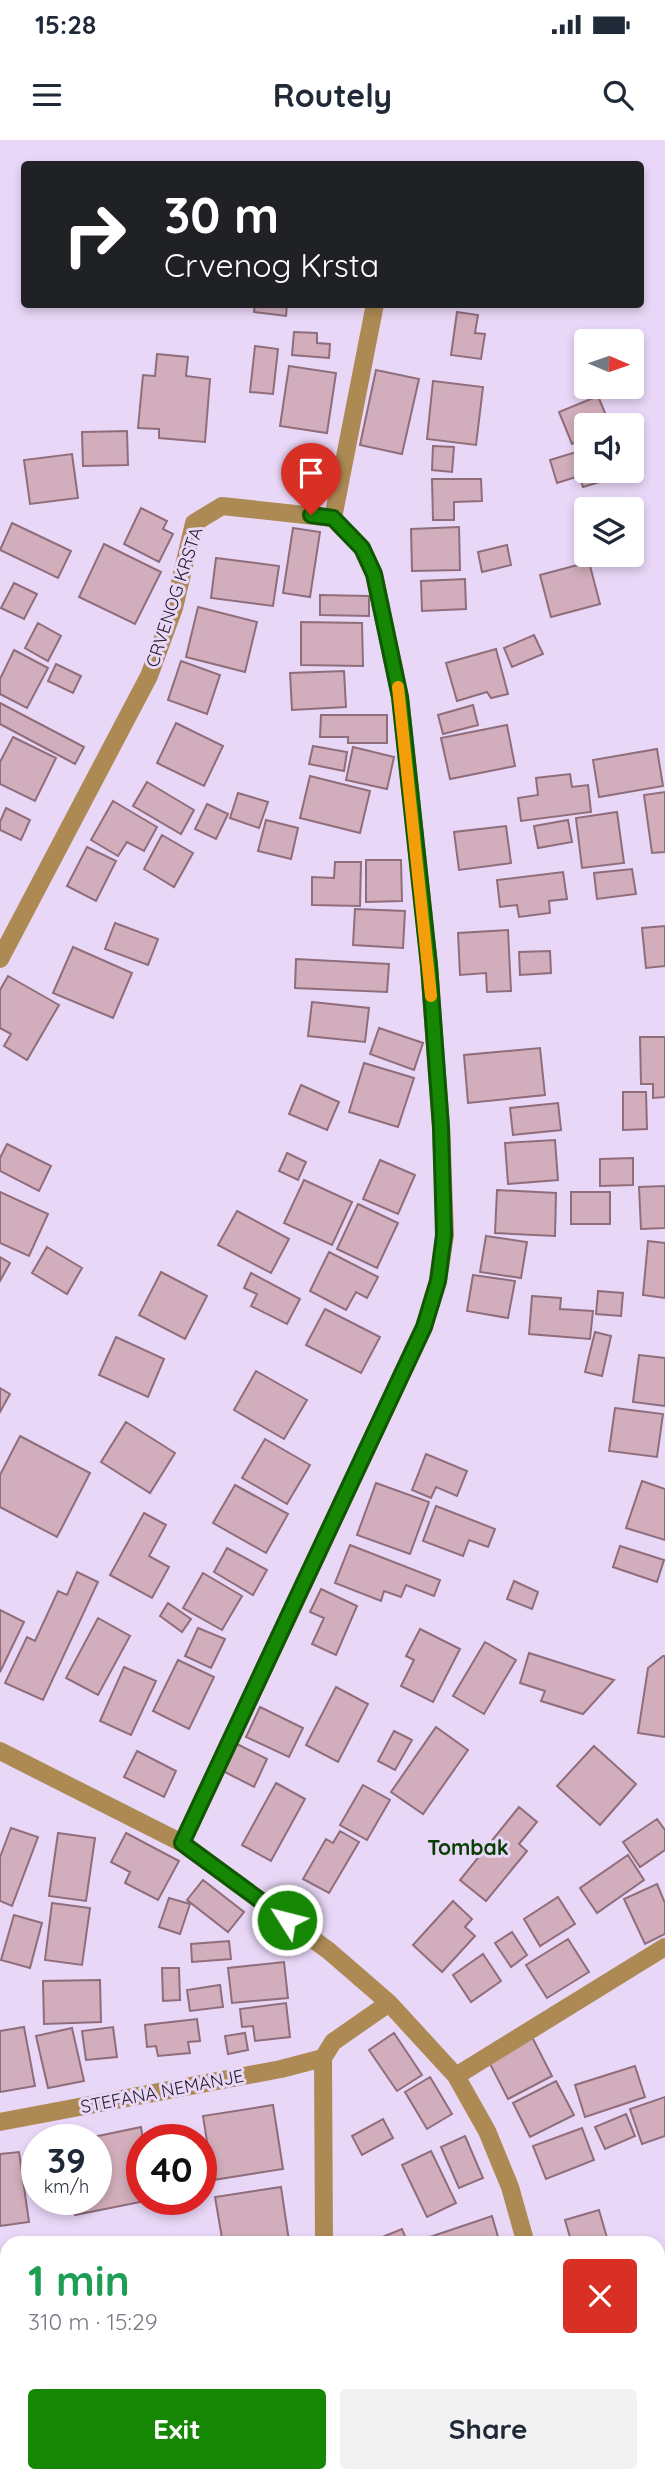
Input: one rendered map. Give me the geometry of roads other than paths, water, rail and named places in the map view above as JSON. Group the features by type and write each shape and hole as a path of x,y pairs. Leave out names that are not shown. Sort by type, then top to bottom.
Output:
{"street":[{"path":"182,1843 424,1327 438,1281 444,1235 441,1127 429,965 400,697 374,574 362,548 333,518 374,308"},
{"name":"CRVENOG KRSTA","path":"0,959 149,676 174,608 194,523 222,506 333,518"},
{"path":"0,1751 182,1843 329,1951 389,2003 456,2076 487,2132 510,2187 524,2236"},
{"path":"456,2076 665,1947"},
{"path":"324,2236 323,2058 333,2042 389,2003"},
{"name":"STEFANA NEMANJE","path":"0,2122 281,2069 323,2058"}],"district":[{"name":"Tombak","path":"468,1847"}]}
